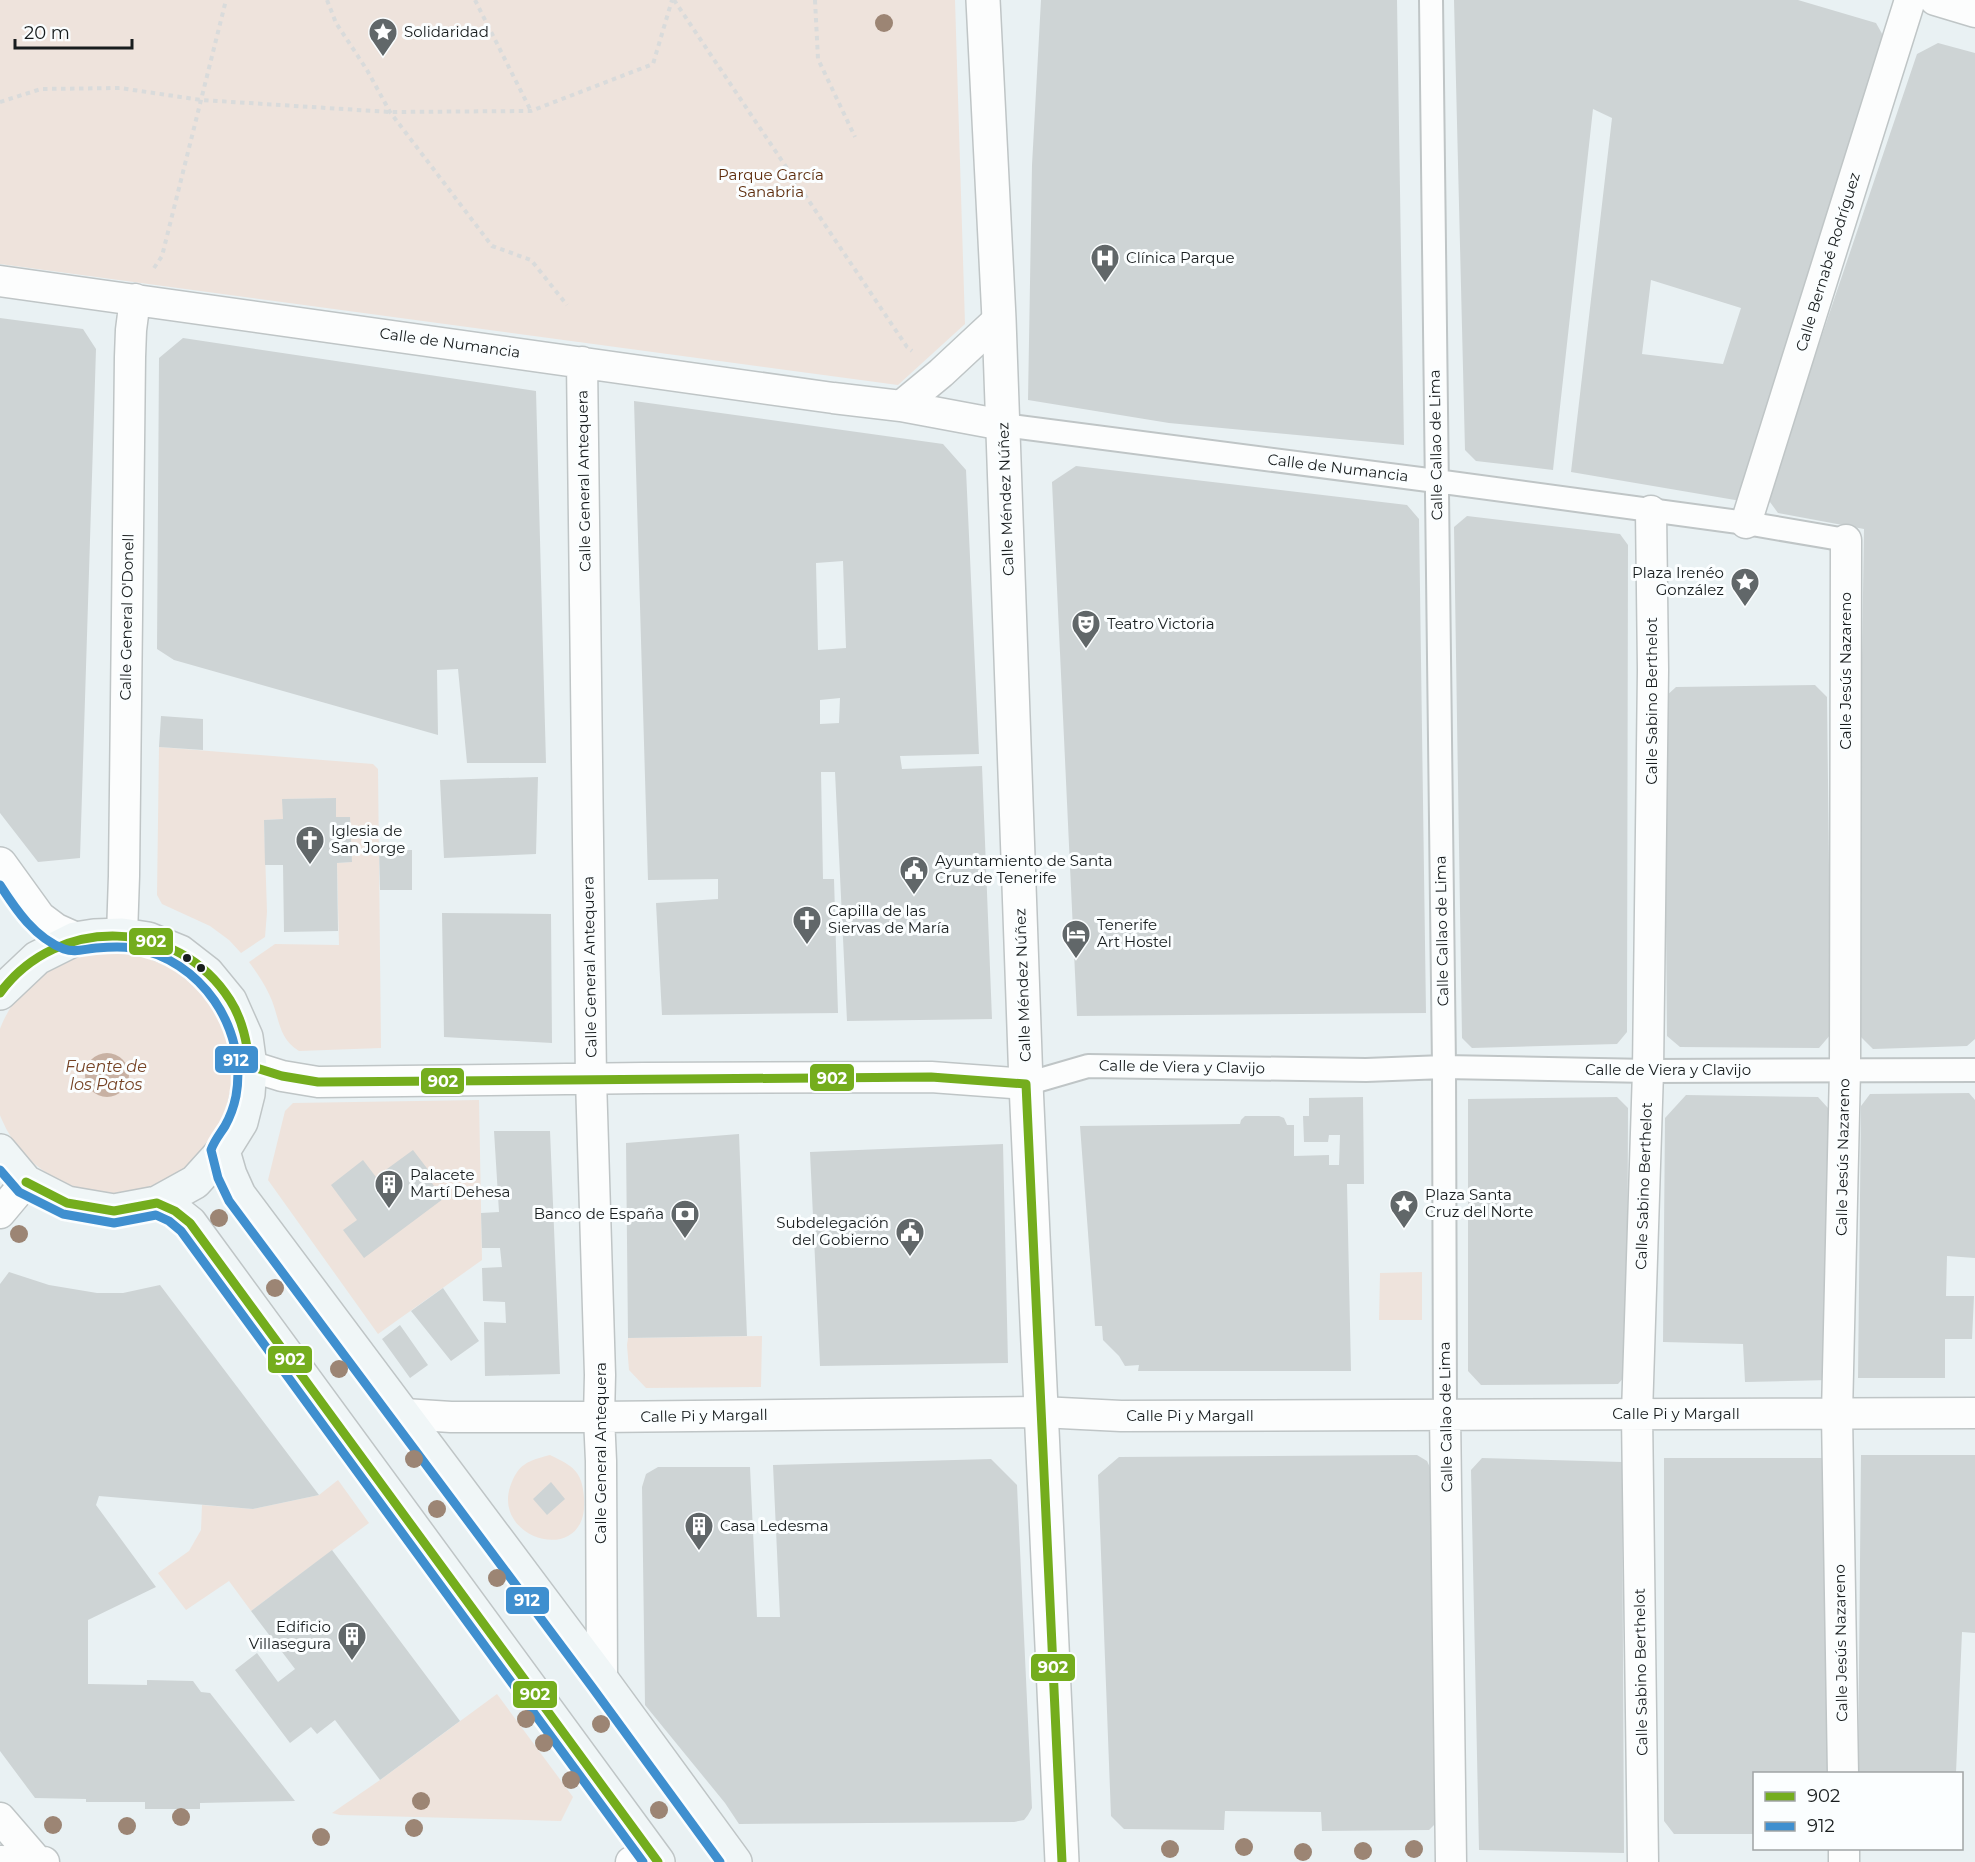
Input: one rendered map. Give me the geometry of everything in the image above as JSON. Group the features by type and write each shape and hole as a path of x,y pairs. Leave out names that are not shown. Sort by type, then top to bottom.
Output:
{"main road":[{"path":"0,1151 26,1182 67,1203 114,1210 157,1203 195,1182 223,1151 241,1122 248,1094 250,1066 246,1037 230,1001 207,973 180,952 148,939 122,935 75,939 37,958 1,986"},
{"path":"223,1151 239,1195 603,1680 735,1862"},
{"path":"157,1203 175,1211 189,1223 648,1862"}],"street":[{"name":"Calle Méndez Núñez","path":"983,0 999,319 1026,1084 1062,1862"},
{"name":"Calle Callao de Lima","path":"1431,0 1451,1862"},
{"name":"Calle Bernabé Rodríguez","path":"1746,524 1910,0"},
{"path":"1935,0 1975,12"},
{"name":"Calle de Numancia","path":"0,281 833,399 901,406 1003,425 1436,481 1846,540"},
{"name":"Calle General O'Donell","path":"122,935 130,339 135,299"},
{"path":"901,406 941,374 999,319"},
{"name":"Calle General Antequera","path":"582,362 591,1079 600,1375 603,1680"},
{"name":"Calle Sabino Berthelot","path":"1643,1862 1637,1414 1648,1071 1653,670 1651,511"},
{"name":"Calle Jesús Nazareno","path":"1843,1772 1837,1414 1845,1070 1846,540"},
{"path":"0,864 39,918 55,930 75,939"},
{"name":"Calle de Viera y Clavijo","path":"250,1066 282,1076 318,1082 931,1077 1026,1084 1088,1066 1366,1070 1444,1067 1648,1071 1975,1070"},
{"path":"0,1213 26,1182"},
{"name":"Calle Pi y Margall","path":"404,1414 451,1417 599,1417 1041,1412 1121,1416 1975,1413"},
{"path":"0,1818 38,1862"},
{"path":"0,1862 44,1862"}],"path":[{"path":"135,299 162,256 226,0"},
{"path":"327,0 336,23 367,70 390,112 492,246 531,260 567,305"},
{"path":"475,0 531,111"},
{"path":"0,102 41,88 120,88 201,99 390,112 531,111 653,64 673,0"},
{"path":"673,0 907,347 941,374"},
{"path":"815,0 818,59 855,137"}],"green space":[{"name":"Parque García Sanabria","path":"0,0 955,0 965,324 898,385 0,264"},
{"path":"159,747 373,764 378,769 381,1048 299,1051 292,1046 283,1033 273,1002 249,962 275,944 339,945 337,863 352,862 350,817 336,817 336,798 283,799 283,819 264,820 267,912 265,937 241,953 229,940 210,926 162,904 157,895"},
{"path":"113,951 137,954 170,966 190,979 206,995 219,1015 228,1037 233,1060 233,1084 228,1107 219,1129 206,1149 190,1165 170,1178 137,1190 101,1192 78,1187 56,1178 36,1165 20,1149 7,1129 -1,1110 -1,1034 7,1015 20,995 36,979 56,966 89,954"},
{"path":"479,1100 482,1260 378,1334 268,1180 285,1111 293,1103"},
{"path":"1422,1272 1422,1320 1379,1320 1380,1273"},
{"path":"762,1336 761,1387 646,1388 629,1370 628,1338"},
{"path":"550,1455 575,1470 581,1481 584,1497 582,1519 573,1533 559,1539 543,1539 528,1533 515,1521 509,1506 510,1487 520,1468 535,1459"},
{"path":"338,1480 369,1523 251,1611 229,1581 186,1610 158,1573 189,1551 201,1530 202,1505 253,1509 319,1495"},
{"path":"497,1694 573,1797 561,1821 332,1813 380,1780"}],"water":[{"name":"Fuente de los Patos","path":"107,1053 122,1060 129,1075 122,1090 107,1097 92,1090 85,1075 92,1060"}],"building":[{"path":"1041,0 1397,0 1404,445 1169,423 1028,400 1032,165"},
{"path":"1454,0 1798,0 1876,23 1885,39 1741,501 1571,472 1612,118 1593,109 1553,470 1476,461 1465,450","holes":["1651,280 1741,308 1723,364 1642,354"]},
{"path":"1938,43 1975,53 1975,1039 1967,1046 1873,1049 1861,1037 1860,788 1864,529 1778,513 1767,498 1917,54"},
{"path":"0,318 83,329 96,349 80,858 38,862 0,813"},
{"path":"183,338 536,391 546,763 467,763 458,669 437,670 438,735 174,660 157,649 159,358"},
{"path":"634,401 943,444 966,470 979,754 900,756 902,769 982,766 992,1019 847,1021 835,772 821,772 823,879 834,879 838,1013 662,1015 656,903 718,899 718,879 648,880","holes":["843,561 846,648 818,650 816,563","840,698 839,723 820,724 820,700"]},
{"path":"1076,466 1407,505 1419,519 1426,1013 1077,1016 1052,482"},
{"path":"1467,516 1620,534 1628,545 1627,1032 1617,1044 1472,1048 1462,1038 1454,527"},
{"path":"1815,685 1827,697 1831,1034 1819,1048 1680,1047 1667,1036 1664,698 1676,687"},
{"path":"161,716 203,719 203,750 159,747"},
{"path":"538,777 536,854 444,858 440,780"},
{"name":"Iglesia de San Jorge","path":"336,798 336,817 350,817 352,862 337,863 338,931 284,932 283,865 265,865 264,820 283,819 282,799"},
{"path":"379,850 412,850 412,890 380,890"},
{"path":"442,913 551,914 552,1043 444,1037"},
{"path":"1969,1093 1975,1100 1975,1258 1947,1256 1946,1296 1974,1296 1972,1339 1945,1339 1945,1378 1858,1378 1861,1106 1870,1094"},
{"path":"1686,1095 1818,1097 1828,1108 1830,1380 1745,1382 1743,1344 1663,1342 1665,1118"},
{"path":"1363,1097 1364,1184 1347,1184 1351,1371 1138,1371 1139,1365 1125,1366 1119,1356 1103,1340 1102,1326 1095,1326 1080,1126 1240,1124 1245,1116 1279,1116 1284,1118 1287,1125 1294,1125 1294,1156 1329,1155 1329,1165 1339,1165 1340,1135 1329,1135 1328,1142 1304,1142 1303,1116 1309,1116 1309,1098"},
{"path":"1617,1097 1628,1108 1627,1374 1618,1384 1481,1385 1468,1371 1468,1099"},
{"path":"494,1131 550,1131 560,1374 485,1376 484,1322 506,1323 505,1302 483,1301 482,1268 502,1267 500,1248 482,1248 481,1213 499,1212"},
{"name":"Banco de España","path":"739,1134 747,1336 628,1338 626,1143"},
{"name":"Subdelegación del Gobierno","path":"1003,1144 1008,1363 820,1366 810,1152"},
{"name":"Palacete Martí Dehesa","path":"413,1150 436,1180 432,1183 443,1199 364,1258 343,1230 357,1220 331,1185 363,1160 376,1177"},
{"path":"9,1272 49,1285 97,1293 123,1293 160,1285 319,1495 253,1509 99,1496 96,1505 156,1587 88,1620 88,1684 147,1685 147,1680 193,1681 201,1692 210,1693 295,1801 200,1803 200,1809 145,1809 145,1802 86,1802 86,1799 35,1798 0,1751 0,1284"},
{"path":"443,1288 479,1341 451,1361 411,1311"},
{"path":"400,1325 428,1365 410,1378 382,1339"},
{"path":"1417,1455 1427,1461 1434,1476 1438,1816 1435,1824 1429,1830 1322,1831 1321,1812 1225,1811 1224,1830 1124,1829 1111,1816 1098,1475 1119,1457"},
{"path":"1861,1455 1975,1455 1975,1633 1962,1632 1956,1772 1858,1772"},
{"path":"1482,1458 1622,1462 1624,1853 1479,1850 1471,1470"},
{"path":"1664,1458 1829,1458 1828,1772 1753,1772 1753,1834 1674,1834 1664,1821"},
{"path":"991,1459 1017,1485 1032,1808 1028,1815 1024,1820 1014,1822 739,1824 725,1803 645,1705 642,1487 646,1474 658,1467 750,1467 757,1617 780,1617 773,1465"},
{"path":"551,1482 565,1499 547,1515 533,1499"},
{"name":"Edificio Villasegura","path":"332,1550 460,1721 380,1780 335,1720 317,1734 311,1727 290,1743 235,1670 257,1653 278,1682 295,1669 251,1611"}],"transit line":[{"name":"912","path":"0,885 35,931 54,944 72,951 123,947 157,954 179,966 198,982 214,1001 227,1022 235,1046 238,1071 233,1108 211,1150 218,1178 229,1201 720,1862"},
{"name":"902","path":"0,993 24,967 53,949 85,939 117,936 150,941 180,953 208,973 230,1000 241,1024 250,1066"},
{"name":"902","path":"250,1066 282,1076 318,1082 931,1077 1026,1084"},
{"name":"902","path":"1026,1084 1062,1862"},
{"name":"912","path":"0,1170 19,1192 63,1214 114,1223 156,1215 169,1221 181,1231 643,1862"},
{"name":"902","path":"26,1182 67,1203 114,1211 157,1203"},
{"name":"902","path":"157,1203 175,1211 190,1223 658,1862"}],"place":[{"name":"Solidaridad","path":"383,58"},
{"name":"Clínica Parque","path":"1105,284"},
{"name":"Plaza Irenéo González","path":"1745,608"},
{"name":"Teatro Victoria","path":"1086,650"},
{"name":"Iglesia de San Jorge","path":"310,866"},
{"name":"Ayuntamiento de Santa Cruz de Tenerife","path":"914,896"},
{"name":"Capilla de las Siervas de María","path":"807,946"},
{"name":"Tenerife Art Hostel","path":"1076,960"},
{"name":"Palacete Martí Dehesa","path":"389,1210"},
{"name":"Plaza Santa Cruz del Norte","path":"1404,1230"},
{"name":"Banco de España","path":"685,1240"},
{"name":"Subdelegación del Gobierno","path":"910,1258"},
{"name":"Casa Ledesma","path":"699,1552"},
{"name":"Edificio Villasegura","path":"352,1662"}]}
